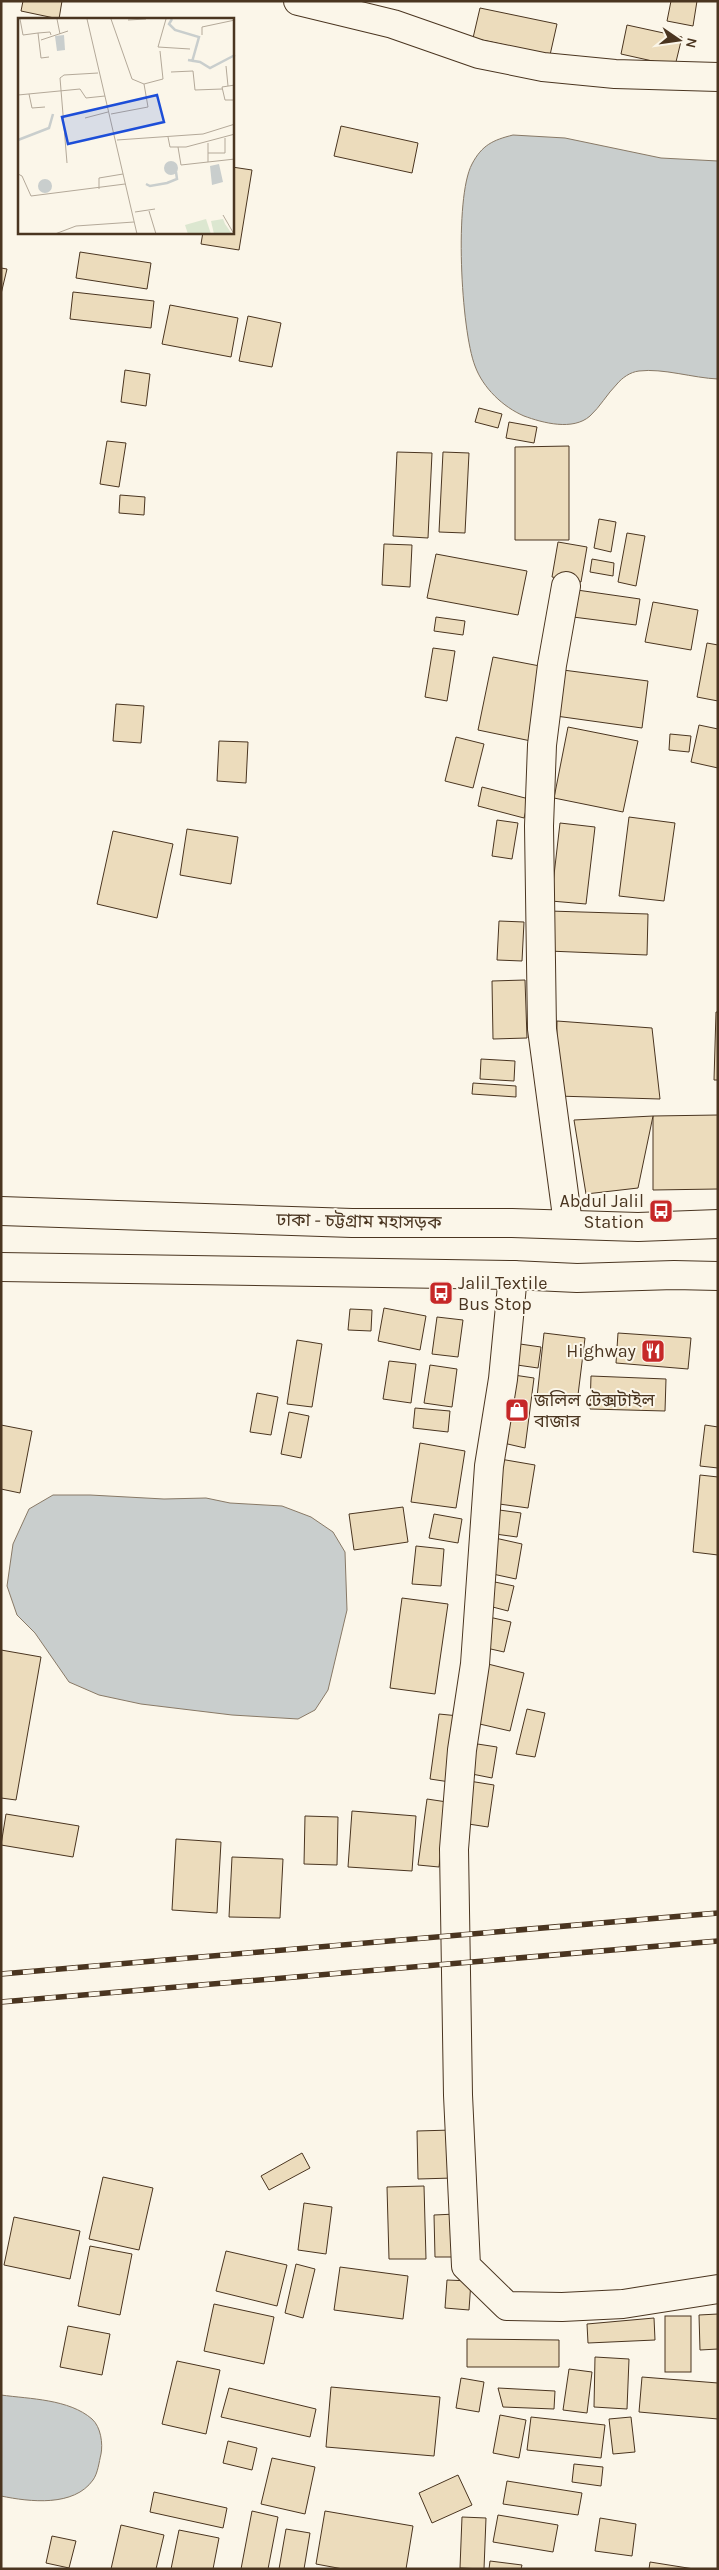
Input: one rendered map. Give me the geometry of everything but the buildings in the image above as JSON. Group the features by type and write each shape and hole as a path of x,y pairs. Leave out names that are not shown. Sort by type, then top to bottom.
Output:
{"main road":[{"path":"298,1 392,24 479,54 543,67 615,74 718,77"},
{"path":"566,586 552,665 542,745 539,826 542,1029 568,1224"},
{"name":"ঢাকা - চট্টগ্রাম মহাসড়ক","path":"1,1211 352,1223 568,1224 638,1227 718,1224"},
{"path":"1,1267 513,1275 577,1278 674,1275 718,1276"},
{"path":"513,1275 503,1379 489,1466 475,1664 462,1750 454,1849 458,2094 466,2266 506,2306 562,2307 623,2304 718,2289"}],"shaded area":[{"path":"513,135 565,138 661,158 718,161 718,379 648,370 636,372 626,376 619,382 590,416 583,421 567,424 549,423 524,416 501,402 488,389 475,366 466,324 461,233 463,205 466,181 472,164 480,152 489,144"},
{"path":"53,1495 164,1499 206,1498 230,1503 282,1506 311,1517 333,1532 345,1552 347,1610 328,1690 315,1710 298,1719 232,1715 141,1704 99,1695 69,1682 35,1633 17,1615 7,1586 13,1544 29,1509"},
{"path":"1,2395 49,2401 72,2407 83,2412 95,2422 101,2436 101,2454 95,2477 85,2489 63,2499 51,2500 25,2500 1,2496"}],"railway":[{"path":"1,1974 718,1913"},
{"path":"1,2002 718,1941"}],"place":[{"name":"Abdul Jalil Station","path":"661,1211"},
{"name":"Jalil Textile Bus Stop","path":"441,1293"},
{"name":"Highway","path":"653,1351"},
{"name":"জলিল টেক্সটাইল বাজার","path":"517,1410"}]}
